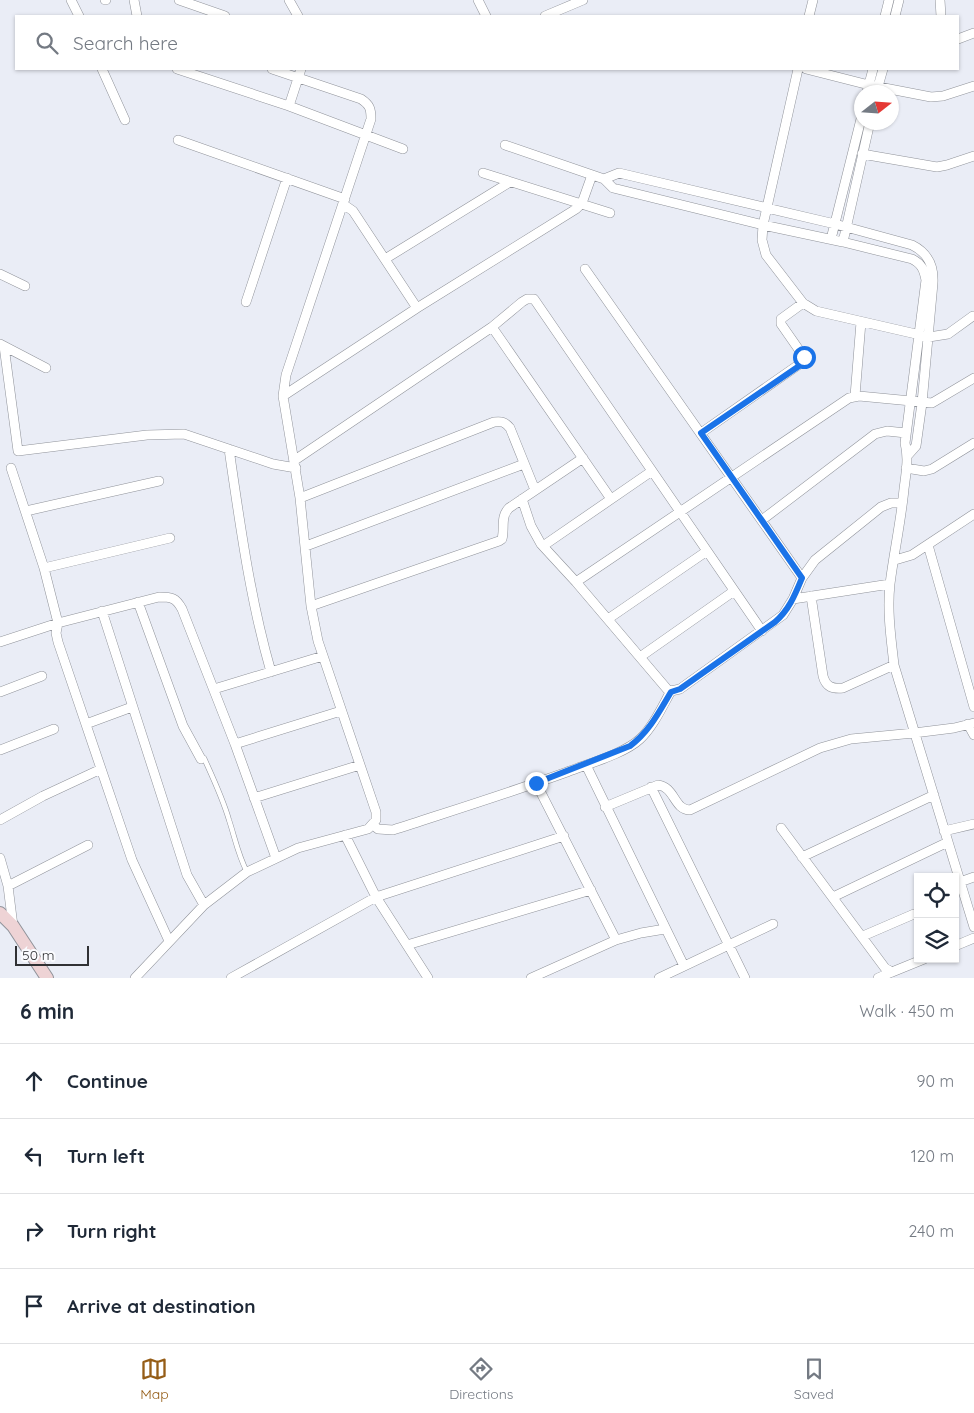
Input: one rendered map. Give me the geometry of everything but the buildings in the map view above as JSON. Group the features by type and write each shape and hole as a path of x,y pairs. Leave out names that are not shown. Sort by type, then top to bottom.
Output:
{"main road":[{"path":"0,913 13,926 47,978"}],"street":[{"path":"71,0 78,15"},
{"path":"134,0 137,15"},
{"path":"179,0 222,15"},
{"path":"289,0 297,15"},
{"path":"478,0 486,15"},
{"path":"547,15 570,3 583,0"},
{"path":"810,15 813,0"},
{"path":"885,15 889,0"},
{"path":"895,15 899,0"},
{"path":"940,0 941,15"},
{"path":"959,39 974,33"},
{"path":"102,70 126,120"},
{"path":"180,70 289,106 403,149"},
{"path":"135,978 204,905 247,872 298,848 368,829 376,820 376,812 318,641 311,606 296,464 283,396 286,375 372,119 371,110 368,104 361,99 300,73 279,70"},
{"path":"798,70 766,208 762,240 766,255 802,303 816,311 929,337 948,334 974,316"},
{"path":"809,70 860,85"},
{"path":"873,70 873,85"},
{"path":"875,85 882,70"},
{"path":"289,106 300,73"},
{"path":"899,92 937,97 974,86"},
{"path":"831,239 858,130"},
{"path":"843,242 868,130"},
{"path":"178,140 287,178 344,202 358,217 417,308"},
{"path":"505,144 604,179 613,188 763,226 831,239 912,260 927,266 934,273 929,337 916,446 908,455"},
{"path":"862,154 937,167 974,156"},
{"path":"483,173 610,213"},
{"path":"604,179 619,173 834,224 912,245 927,256 926,280 904,443 908,455 895,560 890,584 889,608 894,665 974,926"},
{"path":"283,396 417,308 576,209 582,203 592,175"},
{"path":"246,302 287,178"},
{"path":"385,259 510,182"},
{"path":"585,269 802,578"},
{"path":"0,274 25,286"},
{"path":"2,345 18,451 147,435 184,434 273,464 296,464 492,327 527,299 534,299 762,631"},
{"path":"701,433 802,364 804,357 783,329 780,319 802,303"},
{"path":"855,396 861,322"},
{"path":"492,327 611,499"},
{"path":"2,345 46,368"},
{"path":"576,582 841,402 855,396 932,403 974,378"},
{"path":"300,498 500,421 506,423 510,428 535,490"},
{"path":"762,520 875,434 887,431 906,433"},
{"path":"906,468 924,471 932,469 974,443"},
{"path":"229,449 246,565 255,613 270,672"},
{"path":"311,606 499,541 503,535 503,516 505,512 583,458"},
{"path":"306,546 524,464"},
{"path":"11,468 44,568 58,623 56,634 58,642 132,860 169,941"},
{"path":"543,546 652,471"},
{"path":"26,511 159,481"},
{"path":"522,499 535,535 543,546 671,692"},
{"path":"373,825 378,829 393,830 536,783 586,765 630,746 641,738 656,718 671,692 680,689 784,615 802,578 815,560 881,508 891,503 902,503"},
{"path":"895,560 912,555 974,514"},
{"path":"44,568 170,538"},
{"path":"928,545 974,706"},
{"path":"608,619 707,551"},
{"path":"793,599 890,584"},
{"path":"640,657 734,591"},
{"path":"812,596 823,676 825,683 829,687 835,689 843,688 894,665"},
{"path":"0,642 58,623 159,597 170,597 177,600 235,744 276,858"},
{"path":"138,602 183,726 202,759"},
{"path":"102,611 188,875 204,905"},
{"path":"214,690 323,656"},
{"path":"0,692 42,676"},
{"path":"86,724 132,707"},
{"path":"235,744 342,711"},
{"path":"605,807 658,785 665,786 679,806 685,810 690,810 820,748 851,738 914,733 971,723 974,735"},
{"path":"0,750 54,729"},
{"path":"254,798 360,765"},
{"path":"586,765 684,966"},
{"path":"0,820 44,796 101,769"},
{"path":"536,783 616,940"},
{"path":"651,787 744,978"},
{"path":"802,857 934,795"},
{"path":"944,831 974,824"},
{"path":"781,828 880,961 892,972"},
{"path":"345,835 376,896 426,977"},
{"path":"231,978 376,896 564,836"},
{"path":"833,897 948,842"},
{"path":"8,886 88,845"},
{"path":"0,858 8,886 13,926"},
{"path":"960,882 974,877"},
{"path":"407,945 591,890"},
{"path":"863,936 914,914"},
{"path":"659,978 773,924"},
{"path":"531,978 616,940 665,929"},
{"path":"959,944 974,938"},
{"path":"878,978 914,963"}],"lane":[{"path":"202,759 220,794 230,821 240,861 247,872"}],"route":[{"path":"536,783 586,765 630,746 641,738 648,729 671,692 680,689 784,615 802,578 701,433 802,364 804,357"}]}
